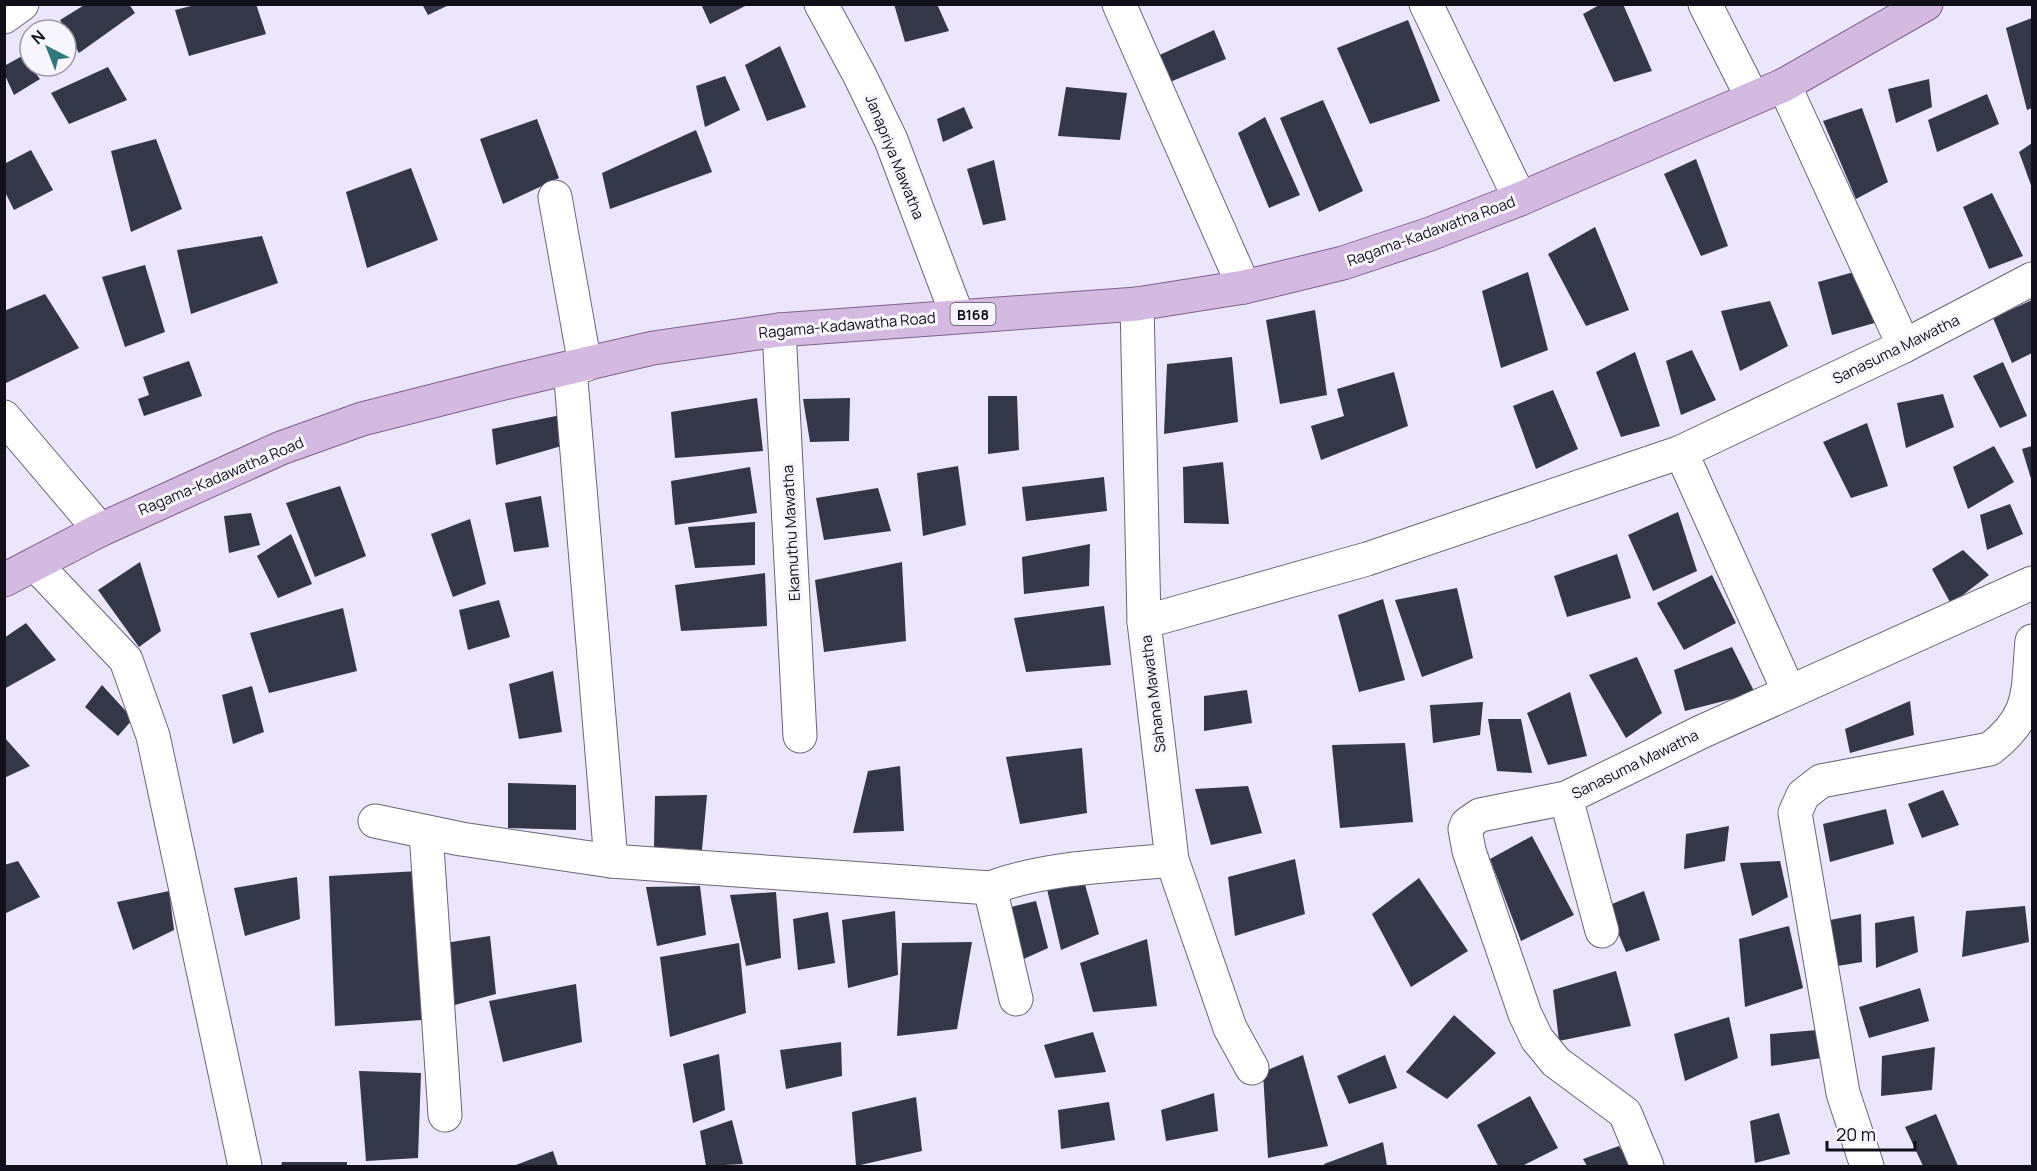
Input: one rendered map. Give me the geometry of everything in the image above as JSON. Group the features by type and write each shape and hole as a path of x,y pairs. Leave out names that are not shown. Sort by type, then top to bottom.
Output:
{"main road":[{"name":"Ragama-Kadawatha Road","path":"4,580 100,530 239,465 362,419 653,348 779,330 957,315 1137,304 1244,287 1343,263 1430,234 1520,199 1784,85 1915,7"}],"street":[{"path":"4,17 22,4"},
{"name":"Janapriya Mawatha","path":"821,4 891,140 957,315"},
{"path":"1119,4 1244,287"},
{"path":"1426,4 1520,199"},
{"path":"1705,4 1752,97"},
{"path":"1784,85 1905,346"},
{"path":"555,197 578,367 611,861"},
{"name":"Sanasuma Mawatha","path":"1144,622 1367,559 1681,452 1905,346 2032,279"},
{"name":"Sahana Mawatha","path":"1137,304 1144,622 1172,860 1230,1028 1252,1068"},
{"name":"Ekamuthu Mawatha","path":"779,330 800,736"},
{"path":"4,417 100,530"},
{"path":"1681,452 1789,692"},
{"path":"36,565 126,660 153,736 245,1167"},
{"name":"Sanasuma Mawatha","path":"1647,1167 1625,1113 1556,1062 1537,1039 1525,1014 1469,851 1465,829 1467,824 1479,815 1566,798 1789,692 2032,583"},
{"path":"1867,1167 1843,1093 1795,813 1803,795 1821,781 1990,749 2011,733 2025,708 2032,640"},
{"path":"1566,798 1602,931"},
{"path":"375,821 426,832 611,861 990,888 1011,880 1052,872 1172,860"},
{"path":"426,832 445,1115"},
{"path":"990,888 1016,999"}],"building":[{"path":"86,4 129,4 135,13 79,53 78,18 63,18"},
{"path":"199,4 256,4 266,34 189,56 175,10"},
{"path":"422,4 451,4 428,15"},
{"path":"701,4 749,4 710,24"},
{"path":"894,4 937,4 949,31 905,42"},
{"path":"1601,4 1623,4 1652,71 1614,82 1583,14"},
{"path":"2032,18 2032,108 2027,110 2006,28"},
{"path":"1408,20 1440,101 1370,124 1337,48"},
{"path":"1214,30 1226,59 1165,84 1153,58"},
{"path":"780,46 806,107 767,121 745,65"},
{"path":"18,58 18,78 40,79 14,95 4,73 4,66"},
{"path":"108,67 127,100 69,124 51,93"},
{"path":"725,76 740,110 705,127 696,86"},
{"path":"1929,79 1932,107 1896,123 1888,89"},
{"path":"1066,87 1127,93 1120,140 1058,136"},
{"path":"1987,94 1999,124 1937,152 1928,120"},
{"path":"1323,100 1363,191 1319,212 1280,118"},
{"path":"964,107 973,128 943,142 937,119"},
{"path":"1862,108 1888,182 1856,199 1823,121"},
{"path":"1265,117 1300,195 1269,208 1238,133"},
{"path":"537,119 559,178 503,204 480,139"},
{"path":"696,130 712,172 610,209 602,173"},
{"path":"156,139 182,209 131,232 111,151"},
{"path":"2032,143 2032,188 2019,152"},
{"path":"31,150 53,190 14,210 4,190 4,164"},
{"path":"1696,159 1728,246 1701,256 1664,174"},
{"path":"994,160 1006,220 983,225 967,169"},
{"path":"411,168 438,240 367,268 346,192"},
{"path":"1992,193 2023,256 1989,269 1963,207"},
{"path":"1595,227 1629,310 1586,326 1548,254"},
{"path":"262,236 278,283 191,314 177,250"},
{"path":"145,265 165,332 125,347 102,277"},
{"path":"1861,270 1878,322 1832,335 1818,282"},
{"path":"1528,272 1548,350 1501,368 1482,291"},
{"path":"45,294 79,348 4,384 4,311"},
{"path":"2032,300 2032,353 2012,363 1993,318"},
{"path":"1770,301 1788,346 1740,371 1721,311"},
{"path":"1315,310 1327,395 1280,404 1266,320"},
{"path":"1692,350 1716,400 1681,415 1666,361"},
{"path":"1635,352 1660,426 1621,437 1596,372"},
{"path":"1232,357 1238,422 1164,434 1167,364"},
{"path":"189,361 202,396 144,416 138,399 149,395 143,377"},
{"path":"2003,362 2027,416 2000,428 1973,376"},
{"path":"1394,372 1408,426 1321,460 1311,426 1344,416 1337,389"},
{"path":"1553,390 1578,449 1536,469 1513,406"},
{"path":"1943,394 1954,427 1906,448 1897,403"},
{"path":"988,396 1017,396 1019,450 988,454"},
{"path":"757,398 763,451 675,458 671,412"},
{"path":"850,398 849,441 810,442 803,399"},
{"path":"561,415 565,445 496,465 492,429"},
{"path":"1867,423 1888,486 1851,498 1823,442"},
{"path":"1994,446 2014,482 1968,509 1953,467"},
{"path":"2032,446 2032,482 2022,449"},
{"path":"1223,462 1229,524 1184,523 1183,467"},
{"path":"958,466 966,525 923,536 917,473"},
{"path":"750,467 757,513 675,525 671,481"},
{"path":"1104,477 1107,511 1026,521 1022,487"},
{"path":"340,486 366,556 315,577 286,503"},
{"path":"878,488 891,531 824,540 816,498"},
{"path":"541,496 549,547 514,552 505,503"},
{"path":"2010,504 2023,534 1987,550 1980,515"},
{"path":"1678,512 1697,571 1653,591 1628,535"},
{"path":"251,513 260,545 229,553 224,516"},
{"path":"470,519 486,584 453,597 431,534"},
{"path":"755,522 755,565 695,568 688,527"},
{"path":"291,534 312,584 278,598 257,556"},
{"path":"1090,544 1089,586 1024,594 1022,557"},
{"path":"1963,550 1989,575 1951,604 1932,569"},
{"path":"1617,554 1631,598 1567,617 1554,576"},
{"path":"140,562 161,631 139,647 98,590"},
{"path":"902,562 906,641 824,652 815,580"},
{"path":"765,573 767,626 681,631 675,585"},
{"path":"1712,575 1736,623 1684,650 1657,603"},
{"path":"1457,588 1473,658 1422,677 1395,600"},
{"path":"1383,599 1405,680 1359,692 1338,615"},
{"path":"499,600 510,637 468,650 459,610"},
{"path":"1104,606 1111,665 1026,672 1014,618"},
{"path":"343,608 357,671 269,693 250,633"},
{"path":"26,623 56,660 4,689 4,638"},
{"path":"1732,647 1755,693 1685,711 1674,670"},
{"path":"1637,657 1662,713 1626,738 1589,675"},
{"path":"553,671 562,732 519,739 509,684"},
{"path":"102,685 133,719 118,736 85,707"},
{"path":"252,686 264,732 233,744 222,695"},
{"path":"1247,690 1252,723 1204,731 1204,696"},
{"path":"1570,692 1587,756 1548,765 1527,713"},
{"path":"1910,701 1914,735 1850,753 1845,729"},
{"path":"1483,702 1480,735 1433,743 1430,705"},
{"path":"1488,719 1521,719 1532,773 1497,771"},
{"path":"4,737 30,766 4,778"},
{"path":"1405,743 1413,822 1340,828 1332,745"},
{"path":"1082,748 1087,813 1020,824 1006,757"},
{"path":"900,766 904,831 853,833 868,771"},
{"path":"508,783 576,785 576,830 508,828"},
{"path":"1248,786 1262,833 1211,845 1195,789"},
{"path":"1943,790 1959,825 1922,838 1908,804"},
{"path":"707,795 702,850 654,847 655,796"},
{"path":"1886,809 1894,844 1830,862 1823,824"},
{"path":"1729,826 1725,861 1684,869 1686,834"},
{"path":"1532,836 1574,915 1521,941 1490,859"},
{"path":"1295,859 1305,914 1235,936 1228,877"},
{"path":"18,861 40,897 4,914 4,865"},
{"path":"1780,861 1788,897 1752,916 1740,863"},
{"path":"419,871 422,1020 335,1026 329,876"},
{"path":"297,877 300,919 245,936 234,888"},
{"path":"1419,878 1468,951 1411,987 1372,914"},
{"path":"1084,881 1099,934 1061,950 1047,889"},
{"path":"700,886 706,935 657,946 646,887"},
{"path":"169,891 174,930 133,950 117,902"},
{"path":"1644,891 1660,940 1626,952 1607,906"},
{"path":"776,892 781,958 746,966 730,895"},
{"path":"1036,901 1048,948 1015,963 1003,909"},
{"path":"2025,906 2029,942 1962,957 1966,911"},
{"path":"895,911 898,975 848,988 842,920"},
{"path":"828,912 835,963 798,970 793,919"},
{"path":"1861,914 1862,962 1831,967 1830,920"},
{"path":"1914,916 1918,952 1876,968 1875,923"},
{"path":"1789,926 1803,988 1745,1007 1739,939"},
{"path":"490,936 496,994 451,1006 445,943"},
{"path":"1147,939 1157,1006 1093,1012 1080,963"},
{"path":"972,942 957,1029 897,1036 902,943"},
{"path":"739,943 746,1013 670,1037 660,957"},
{"path":"1616,971 1631,1026 1559,1041 1553,990"},
{"path":"576,984 582,1042 503,1062 489,1001"},
{"path":"1920,988 1929,1021 1869,1038 1859,1007"},
{"path":"1454,1015 1496,1053 1447,1099 1406,1072"},
{"path":"1729,1017 1738,1058 1685,1081 1674,1034"},
{"path":"1818,1030 1821,1058 1771,1066 1770,1034"},
{"path":"1093,1032 1106,1072 1055,1078 1044,1045"},
{"path":"841,1042 842,1076 786,1089 780,1050"},
{"path":"1935,1047 1932,1090 1881,1096 1882,1056"},
{"path":"719,1054 725,1110 693,1123 683,1064"},
{"path":"1303,1055 1328,1146 1268,1158 1263,1072"},
{"path":"1385,1055 1397,1088 1349,1104 1337,1076"},
{"path":"359,1071 421,1073 418,1158 366,1161"},
{"path":"1214,1093 1218,1131 1166,1141 1161,1110"},
{"path":"1530,1096 1558,1148 1522,1166 1498,1166 1477,1125"},
{"path":"916,1097 922,1151 856,1166 852,1112"},
{"path":"1109,1102 1115,1140 1061,1149 1058,1110"},
{"path":"1779,1113 1790,1154 1755,1163 1750,1121"},
{"path":"1936,1114 1958,1166 1923,1166 1905,1127"},
{"path":"732,1120 743,1164 706,1166 700,1131"},
{"path":"1383,1142 1387,1166 1325,1166 1324,1164"},
{"path":"1619,1146 1631,1166 1587,1166 1583,1159"},
{"path":"553,1151 558,1166 513,1166"},
{"path":"282,1162 347,1162 347,1166 281,1166"}]}
